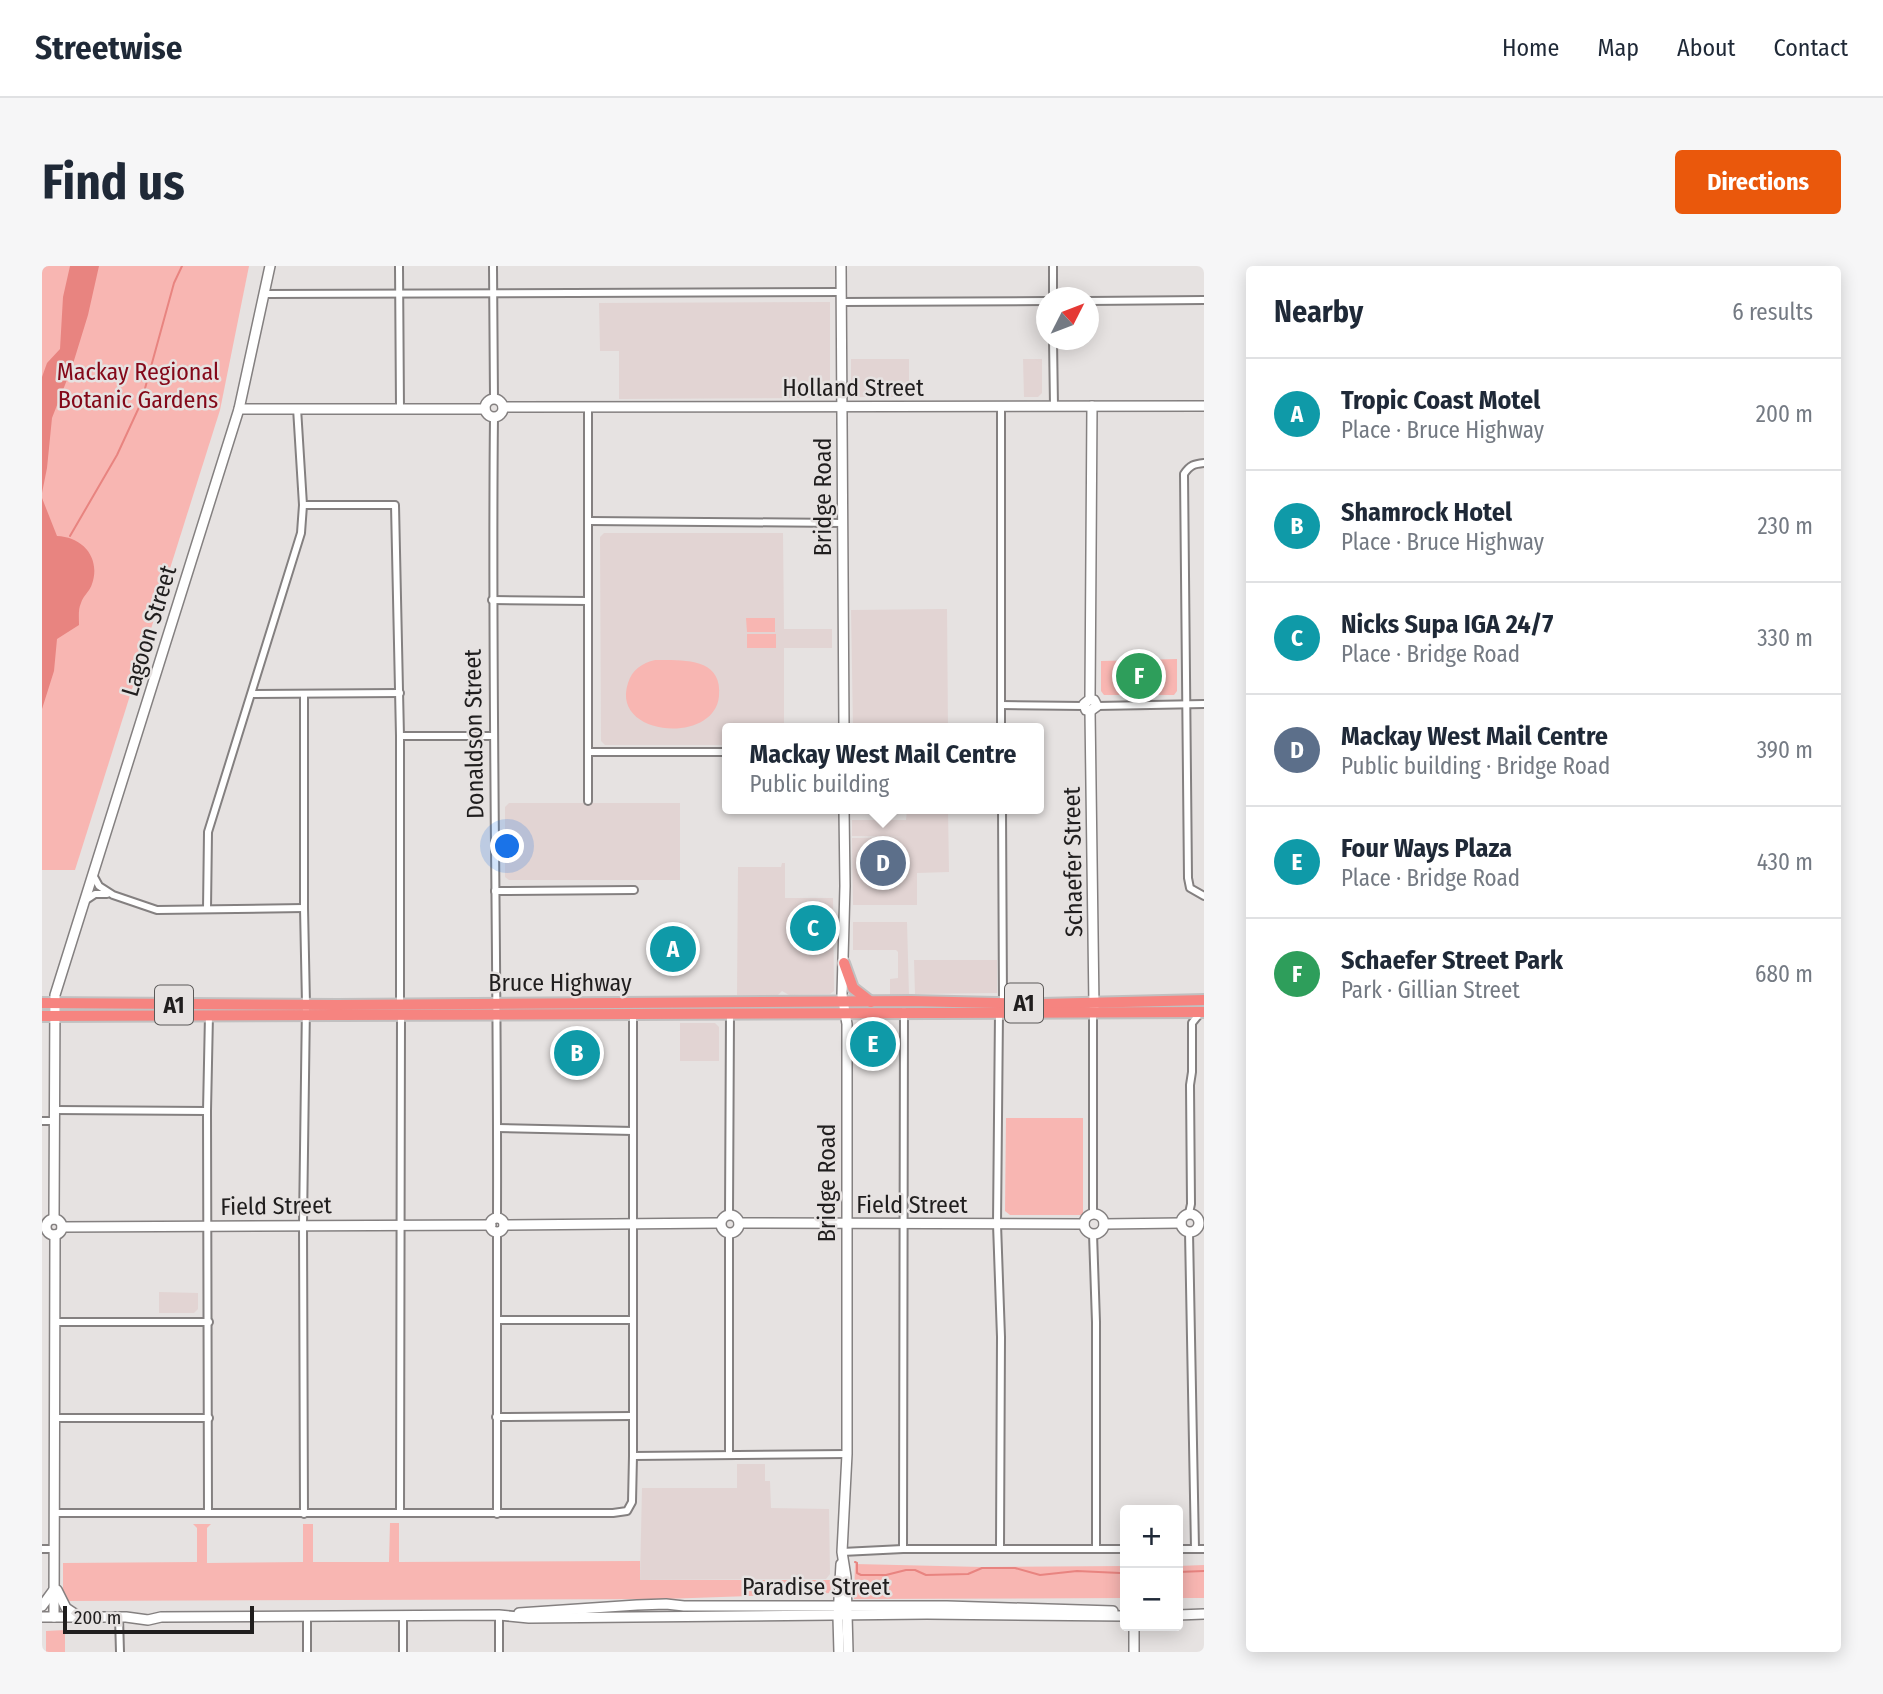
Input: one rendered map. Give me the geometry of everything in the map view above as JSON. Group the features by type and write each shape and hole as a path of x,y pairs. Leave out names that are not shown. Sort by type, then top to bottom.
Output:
{"highway":[{"path":"844,963 853,988 872,1003"},
{"name":"Bruce Highway","path":"1094,1007 1204,1000"},
{"name":"Bruce Highway","path":"42,1003 306,1010 844,1008 904,1011 1001,1007"},
{"name":"Bruce Highway","path":"497,1009 633,1014 730,1013 844,1008 872,1003 1202,1012"},
{"name":"Bruce Highway","path":"42,1016 209,1015 306,1010"}],"street":[{"name":"Lagoon Street","path":"54,1219 56,992 239,409 270,266"},
{"path":"399,266 400,408"},
{"path":"493,266 494,399"},
{"name":"Bridge Road","path":"841,266 844,723"},
{"path":"1053,266 1053,287"},
{"path":"264,294 399,293 1036,301"},
{"path":"1099,301 1204,300"},
{"path":"1053,350 1054,406"},
{"path":"494,399 503,407 500,415 494,417 488,415 485,409 488,401 494,399"},
{"name":"Schaefer Street","path":"1092,406 1090,706 1094,1007"},
{"name":"Holland Street","path":"503,407 1204,406"},
{"path":"588,407 588,801"},
{"path":"1001,407 1001,723"},
{"path":"208,909 208,832 301,533 303,505 298,408"},
{"path":"239,409 485,409"},
{"name":"Donaldson Street","path":"494,417 492,600 498,1128 497,1514"},
{"path":"1204,463 1194,464 1184,474 1188,878 1190,888 1204,897"},
{"path":"303,505 395,505 400,693 400,1513"},
{"path":"589,521 843,523"},
{"path":"492,600 589,601"},
{"path":"252,694 400,693"},
{"path":"304,694 304,1514"},
{"path":"1001,705 1204,704"},
{"path":"400,736 493,736"},
{"path":"588,752 722,752"},
{"name":"Bridge Road","path":"839,1652 846,1577 842,1555 847,1454 844,814"},
{"path":"1000,1548 1001,1338 997,1224 1002,814"},
{"path":"93,875 99,886 113,895"},
{"path":"495,891 634,890"},
{"path":"86,900 98,893 113,895 157,910 304,908"},
{"path":"1093,1214 1094,1007"},
{"path":"903,1549 904,1011"},
{"path":"1181,1012 1193,1030"},
{"path":"1189,1213 1202,1222 1197,1230 1189,1232 1183,1229 1181,1223 1189,1213 1191,1204 1190,1086 1193,1030 1194,1019 1202,1012"},
{"path":"729,1214 730,1013"},
{"path":"54,1513 497,1514 627,1511 632,1502 633,1456 633,1014"},
{"path":"208,1513 209,1015"},
{"path":"55,1110 207,1111"},
{"path":"42,1121 55,1121"},
{"path":"498,1128 633,1131"},
{"path":"729,1214 737,1217 739,1223 736,1231 729,1233 723,1230 720,1223 723,1217 729,1214"},
{"path":"1093,1214 1102,1217 1104,1224 1101,1232 1093,1234 1087,1231 1084,1224 1087,1217 1093,1214"},
{"path":"54,1219 59,1221 62,1227 60,1233 55,1235 44,1227 54,1219"},
{"name":"Field Street","path":"62,1227 720,1223"},
{"name":"Field Street","path":"739,1223 1084,1224"},
{"path":"1104,1224 1181,1223"},
{"path":"1189,1232 1195,1549"},
{"path":"729,1233 729,1455"},
{"path":"1093,1234 1096,1548"},
{"path":"54,1616 55,1235"},
{"path":"497,1321 633,1320"},
{"path":"55,1322 209,1322"},
{"path":"496,1416 632,1416"},
{"path":"54,1418 209,1418"},
{"path":"633,1456 847,1454"},
{"path":"42,1549 54,1549"},
{"path":"842,1555 903,1549 1120,1549"},
{"path":"1183,1549 1204,1549"},
{"path":"54,1578 64,1606 78,1616"},
{"path":"42,1606 54,1589"},
{"name":"Paradise Street","path":"42,1617 122,1617 149,1614 161,1617 504,1615 543,1610 646,1605 927,1614 1120,1616"},
{"name":"Paradise Street","path":"842,1611 947,1606 1120,1611"},
{"name":"Bridge Road","path":"842,1611 848,1652"},
{"path":"1183,1614 1204,1614"},
{"path":"499,1652 504,1615"},
{"path":"403,1616 403,1652"},
{"path":"120,1652 122,1617"},
{"path":"307,1617 307,1652"},
{"path":"1134,1631 1134,1652"}],"shaded area":[{"path":"70,266 99,266 72,367 52,418 42,493 42,377 47,363 60,349 63,297"},
{"path":"830,302 830,398 619,399 619,351 600,351 599,303"},
{"path":"851,359 909,359 909,397 851,397"},
{"path":"1023,359 1042,359 1042,393 1038,397 1024,397"},
{"path":"42,498 57,536 75,540 88,551 94,566 94,575 91,587 80,605 79,625 57,639 54,671 42,709"},
{"path":"604,533 783,533 784,629 832,629 832,648 784,648 784,723 722,723 722,745 605,745 601,741 600,537"},
{"path":"947,609 948,723 853,723 851,610"},
{"path":"509,803 680,803 680,880 509,880 505,877 505,807"},
{"path":"907,814 948,814 949,872 917,873 917,905 853,905 852,838 907,837 852,836 852,820 906,820"},
{"path":"782,863 785,863 785,898 833,898 834,991 830,994 789,995 782,991 778,995 737,995 738,867 781,867"},
{"path":"853,922 907,922 909,995 890,995 890,979 898,978 898,952 853,950"},
{"path":"914,960 997,960 997,993 915,994"},
{"path":"680,1023 715,1023 719,1027 719,1061 680,1061"},
{"path":"159,1292 198,1293 198,1309 194,1313 159,1313"},
{"path":"737,1464 765,1464 765,1481 770,1481 771,1508 829,1509 830,1574 826,1579 640,1580 642,1488 737,1488"}],"green space":[{"name":"Mackay Regional Botanic Gardens","path":"42,266 249,266 220,410 75,870 42,870"},
{"path":"746,618 775,618 775,632 747,632"},
{"path":"747,634 776,634 776,648 747,648"},
{"path":"1177,659 1177,691 1174,695 1104,695 1101,691 1101,661"},
{"path":"655,660 688,661 708,667 719,683 719,696 713,712 701,722 684,728 648,724 634,715 627,701 628,683 638,668"},
{"path":"1006,1118 1083,1118 1083,1215 1010,1215 1005,1211"},
{"path":"390,1523 399,1523 399,1562 640,1561 640,1580 830,1580 831,1593 664,1599 63,1601 63,1563 197,1562 197,1528 193,1524 211,1524 207,1528 207,1563 303,1562 303,1524 313,1524 313,1562 389,1562"},
{"path":"855,1564 1120,1566 1120,1598 854,1599"},
{"path":"1204,1565 1204,1598 1183,1598 1183,1566"},
{"path":"65,1630 65,1652 46,1652 46,1631"}],"waterway":[{"path":"70,536 117,455 141,403 174,283 182,266"},
{"path":"855,1562 857,1573 861,1575 886,1575 906,1570 915,1570 926,1575 968,1574 982,1568 1015,1568 1040,1575 1077,1571 1120,1573"},
{"path":"1183,1572 1204,1571"}],"place":[{"name":"Schaefer Street Park","path":"1139,676"},
{"name":"Mackay West Mail Centre","path":"883,863"},
{"name":"Nicks Supa IGA 24/7","path":"813,928"},
{"name":"Tropic Coast Motel","path":"673,949"},
{"name":"Four Ways Plaza","path":"873,1044"},
{"name":"Shamrock Hotel","path":"577,1053"}]}
